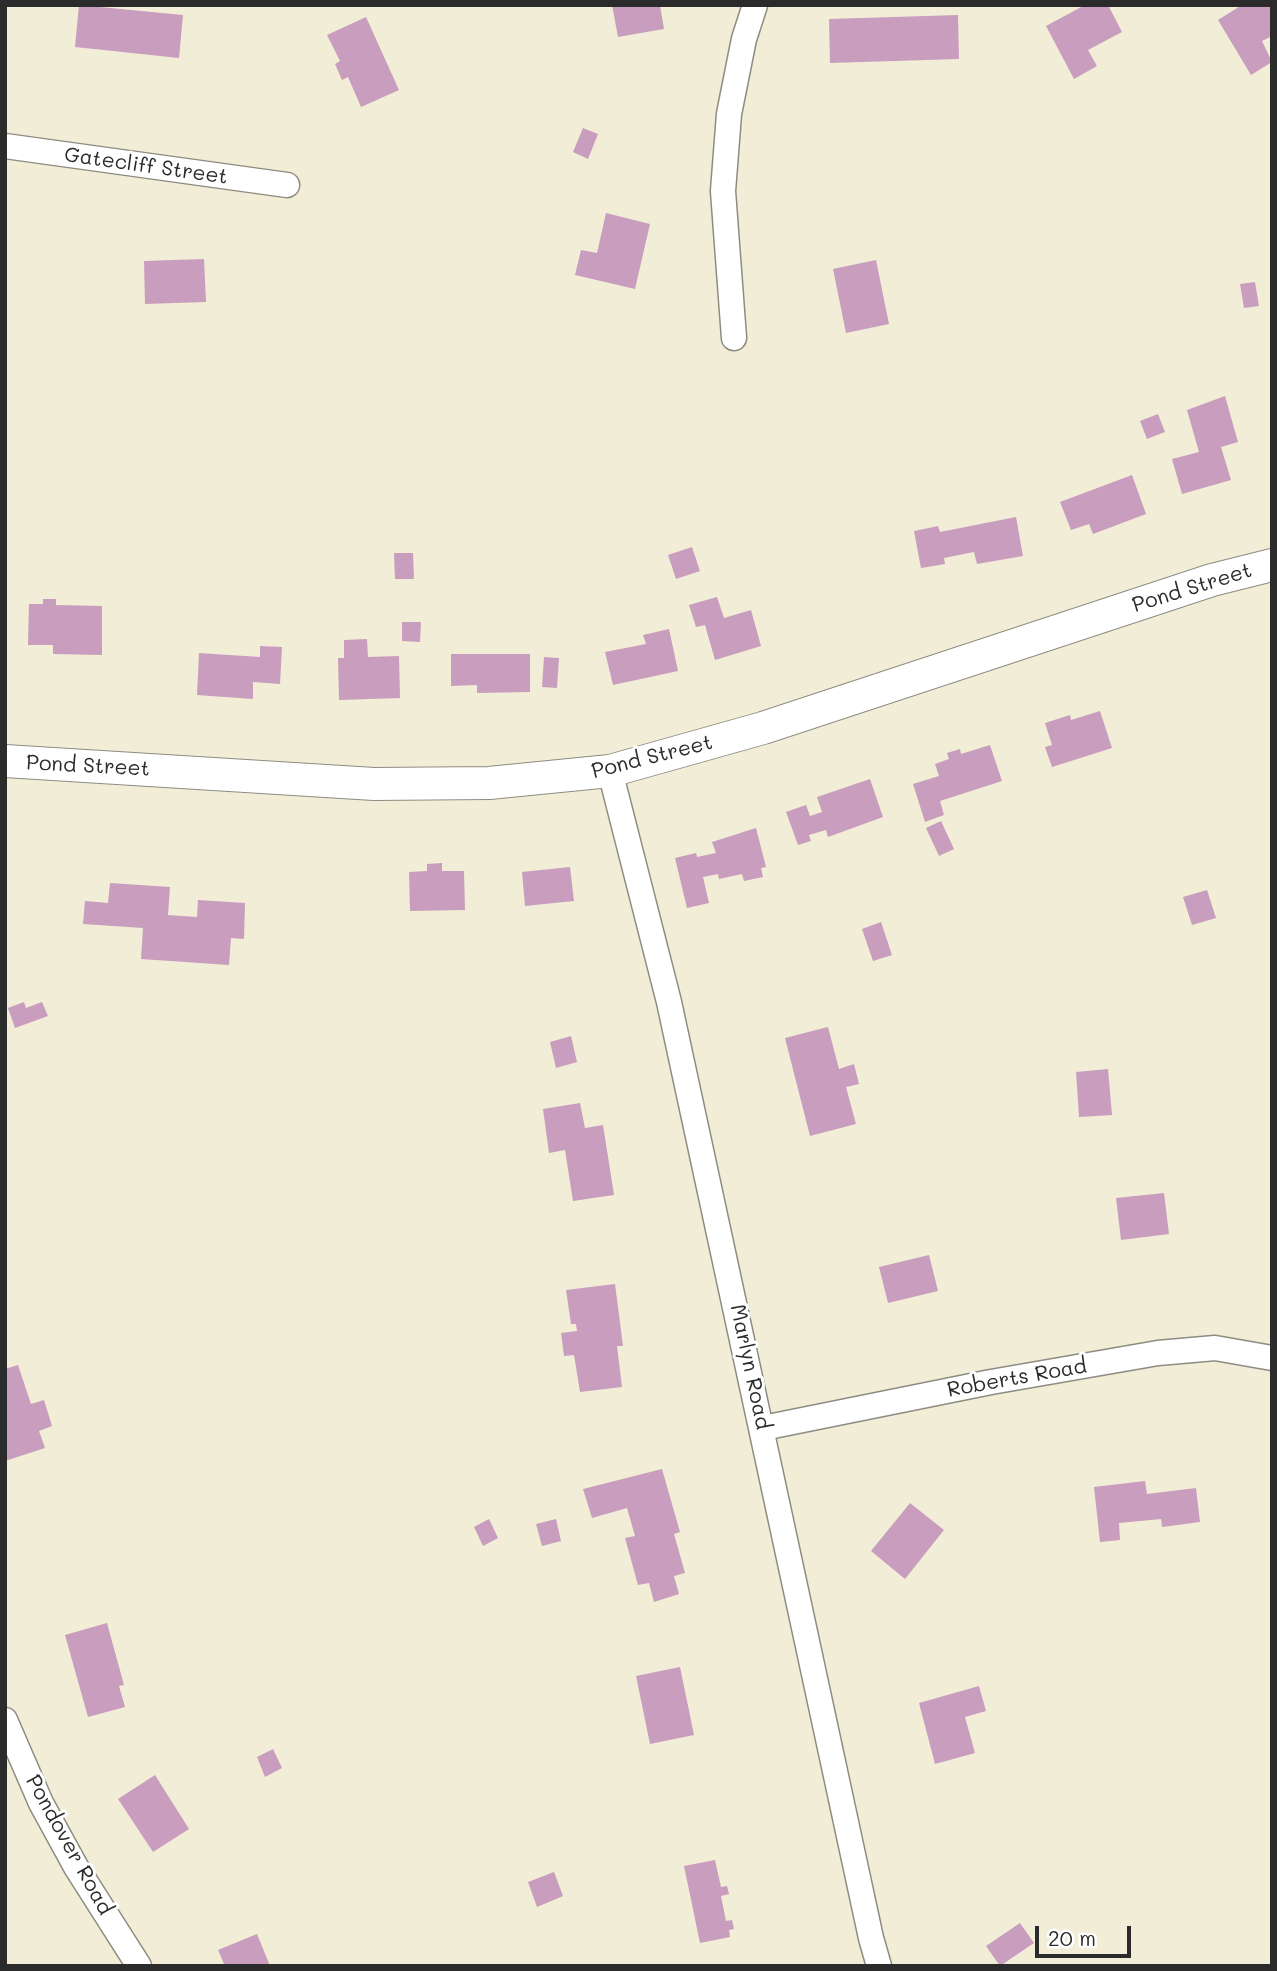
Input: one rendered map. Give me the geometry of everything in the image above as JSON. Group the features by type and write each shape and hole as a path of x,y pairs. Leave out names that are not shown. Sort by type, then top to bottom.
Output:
{"street":[{"path":"733,338 723,191 729,114 744,39 755,5"},
{"name":"Gatecliff Street","path":"5,146 286,185"},
{"name":"Pond Street","path":"5,761 374,784 489,783 610,771 762,728 1212,580 1272,565"},
{"name":"Marlyn Road","path":"610,771 669,1002 879,1966"},
{"name":"Roberts Road","path":"763,1428 991,1382 1158,1353 1215,1348 1272,1358"},
{"name":"Pondover Road","path":"5,1720 41,1803 76,1867 139,1966"}],"building":[{"path":"79,5 183,15 179,58 75,47"},
{"path":"612,5 660,5 664,29 618,37"},
{"path":"1085,5 1108,5 1122,32 1088,50 1097,66 1074,79 1046,26"},
{"path":"1242,5 1272,5 1272,36 1262,41 1272,62 1251,75 1218,20"},
{"path":"958,15 959,59 830,63 829,19"},
{"path":"366,17 399,90 361,107 348,77 342,80 335,64 340,61 327,35"},
{"path":"583,128 598,134 588,159 573,152"},
{"path":"606,213 650,224 635,289 575,275 581,250 597,253"},
{"path":"204,259 206,302 145,304 144,261"},
{"path":"876,260 889,324 846,333 833,269"},
{"path":"1255,282 1259,306 1244,308 1240,284"},
{"path":"1225,396 1238,442 1221,447 1231,480 1182,494 1172,459 1199,452 1187,410"},
{"path":"1158,414 1165,432 1147,439 1140,421"},
{"path":"1132,475 1146,514 1093,534 1089,524 1071,530 1060,502"},
{"path":"1016,517 1023,556 977,564 974,552 944,558 945,564 921,568 914,531 938,526 940,532"},
{"path":"692,547 700,571 676,579 668,555"},
{"path":"394,553 413,553 414,579 395,579"},
{"path":"717,597 724,618 751,610 761,646 715,660 705,625 696,627 689,605"},
{"path":"43,599 56,599 56,605 102,606 102,655 53,654 53,645 28,645 29,604 43,604"},
{"path":"402,622 421,622 420,642 402,641"},
{"path":"669,629 678,671 613,685 605,652 646,644 643,635"},
{"path":"367,639 368,657 399,656 400,698 339,700 338,658 344,658 344,640"},
{"path":"260,646 282,647 280,684 253,682 253,699 197,695 199,653 260,657"},
{"path":"451,654 530,654 530,692 477,693 477,685 451,686"},
{"path":"544,657 559,658 557,688 542,687"},
{"path":"1100,711 1112,748 1052,767 1045,747 1052,745 1045,723 1070,715 1071,720"},
{"path":"990,745 1002,781 940,801 944,815 925,822 913,784 939,776 935,764 949,759 947,753 960,749 961,754"},
{"path":"870,779 883,817 828,837 826,830 809,835 811,841 798,845 786,812 806,805 810,816 822,812 817,797"},
{"path":"941,821 954,849 939,856 926,828"},
{"path":"756,828 766,867 761,868 763,877 744,881 742,874 719,879 718,874 703,877 709,903 687,908 675,858 696,853 697,857 716,853 712,842"},
{"path":"442,863 442,871 464,871 465,910 410,911 409,872 427,871 427,864"},
{"path":"570,867 574,901 525,906 522,872"},
{"path":"110,883 170,887 168,915 197,917 198,900 245,903 244,939 231,938 229,965 141,959 143,928 83,924 85,901 108,903"},
{"path":"1207,890 1216,918 1192,925 1183,897"},
{"path":"881,922 892,955 873,961 862,929"},
{"path":"24,1002 26,1008 42,1002 48,1016 15,1028 8,1008"},
{"path":"828,1027 839,1069 854,1064 859,1084 846,1087 856,1124 810,1136 785,1038"},
{"path":"571,1036 577,1062 556,1068 550,1042"},
{"path":"1108,1069 1112,1115 1079,1117 1076,1072"},
{"path":"580,1103 585,1128 603,1125 614,1195 573,1201 565,1150 549,1153 543,1109"},
{"path":"1164,1193 1169,1234 1121,1240 1116,1198"},
{"path":"929,1255 938,1291 888,1303 879,1267"},
{"path":"615,1284 623,1346 617,1346 622,1387 580,1392 574,1355 564,1356 561,1333 577,1331 576,1324 571,1324 566,1290"},
{"path":"18,1365 31,1404 44,1400 52,1426 39,1431 45,1448 5,1461 5,1369"},
{"path":"662,1469 680,1532 674,1534 685,1573 674,1576 679,1594 654,1602 649,1583 638,1585 625,1538 635,1536 627,1508 592,1518 583,1489"},
{"path":"1145,1481 1147,1494 1196,1488 1200,1522 1162,1527 1161,1519 1119,1523 1120,1540 1100,1542 1094,1487"},
{"path":"910,1503 944,1530 905,1579 871,1551"},
{"path":"489,1519 498,1538 483,1546 474,1527"},
{"path":"556,1519 561,1541 542,1546 536,1524"},
{"path":"107,1623 124,1685 119,1686 125,1707 88,1717 65,1635"},
{"path":"680,1667 694,1735 650,1744 636,1676"},
{"path":"979,1686 986,1711 965,1717 975,1753 935,1764 919,1703"},
{"path":"273,1749 282,1768 265,1777 257,1757"},
{"path":"155,1775 189,1829 153,1852 118,1799"},
{"path":"715,1860 721,1887 727,1886 729,1894 721,1896 726,1921 732,1920 734,1929 729,1930 730,1937 700,1943 684,1866"},
{"path":"554,1872 563,1896 537,1907 528,1882"},
{"path":"1020,1923 1034,1943 1000,1966 986,1946"},
{"path":"257,1934 270,1966 225,1966 218,1950"}]}
